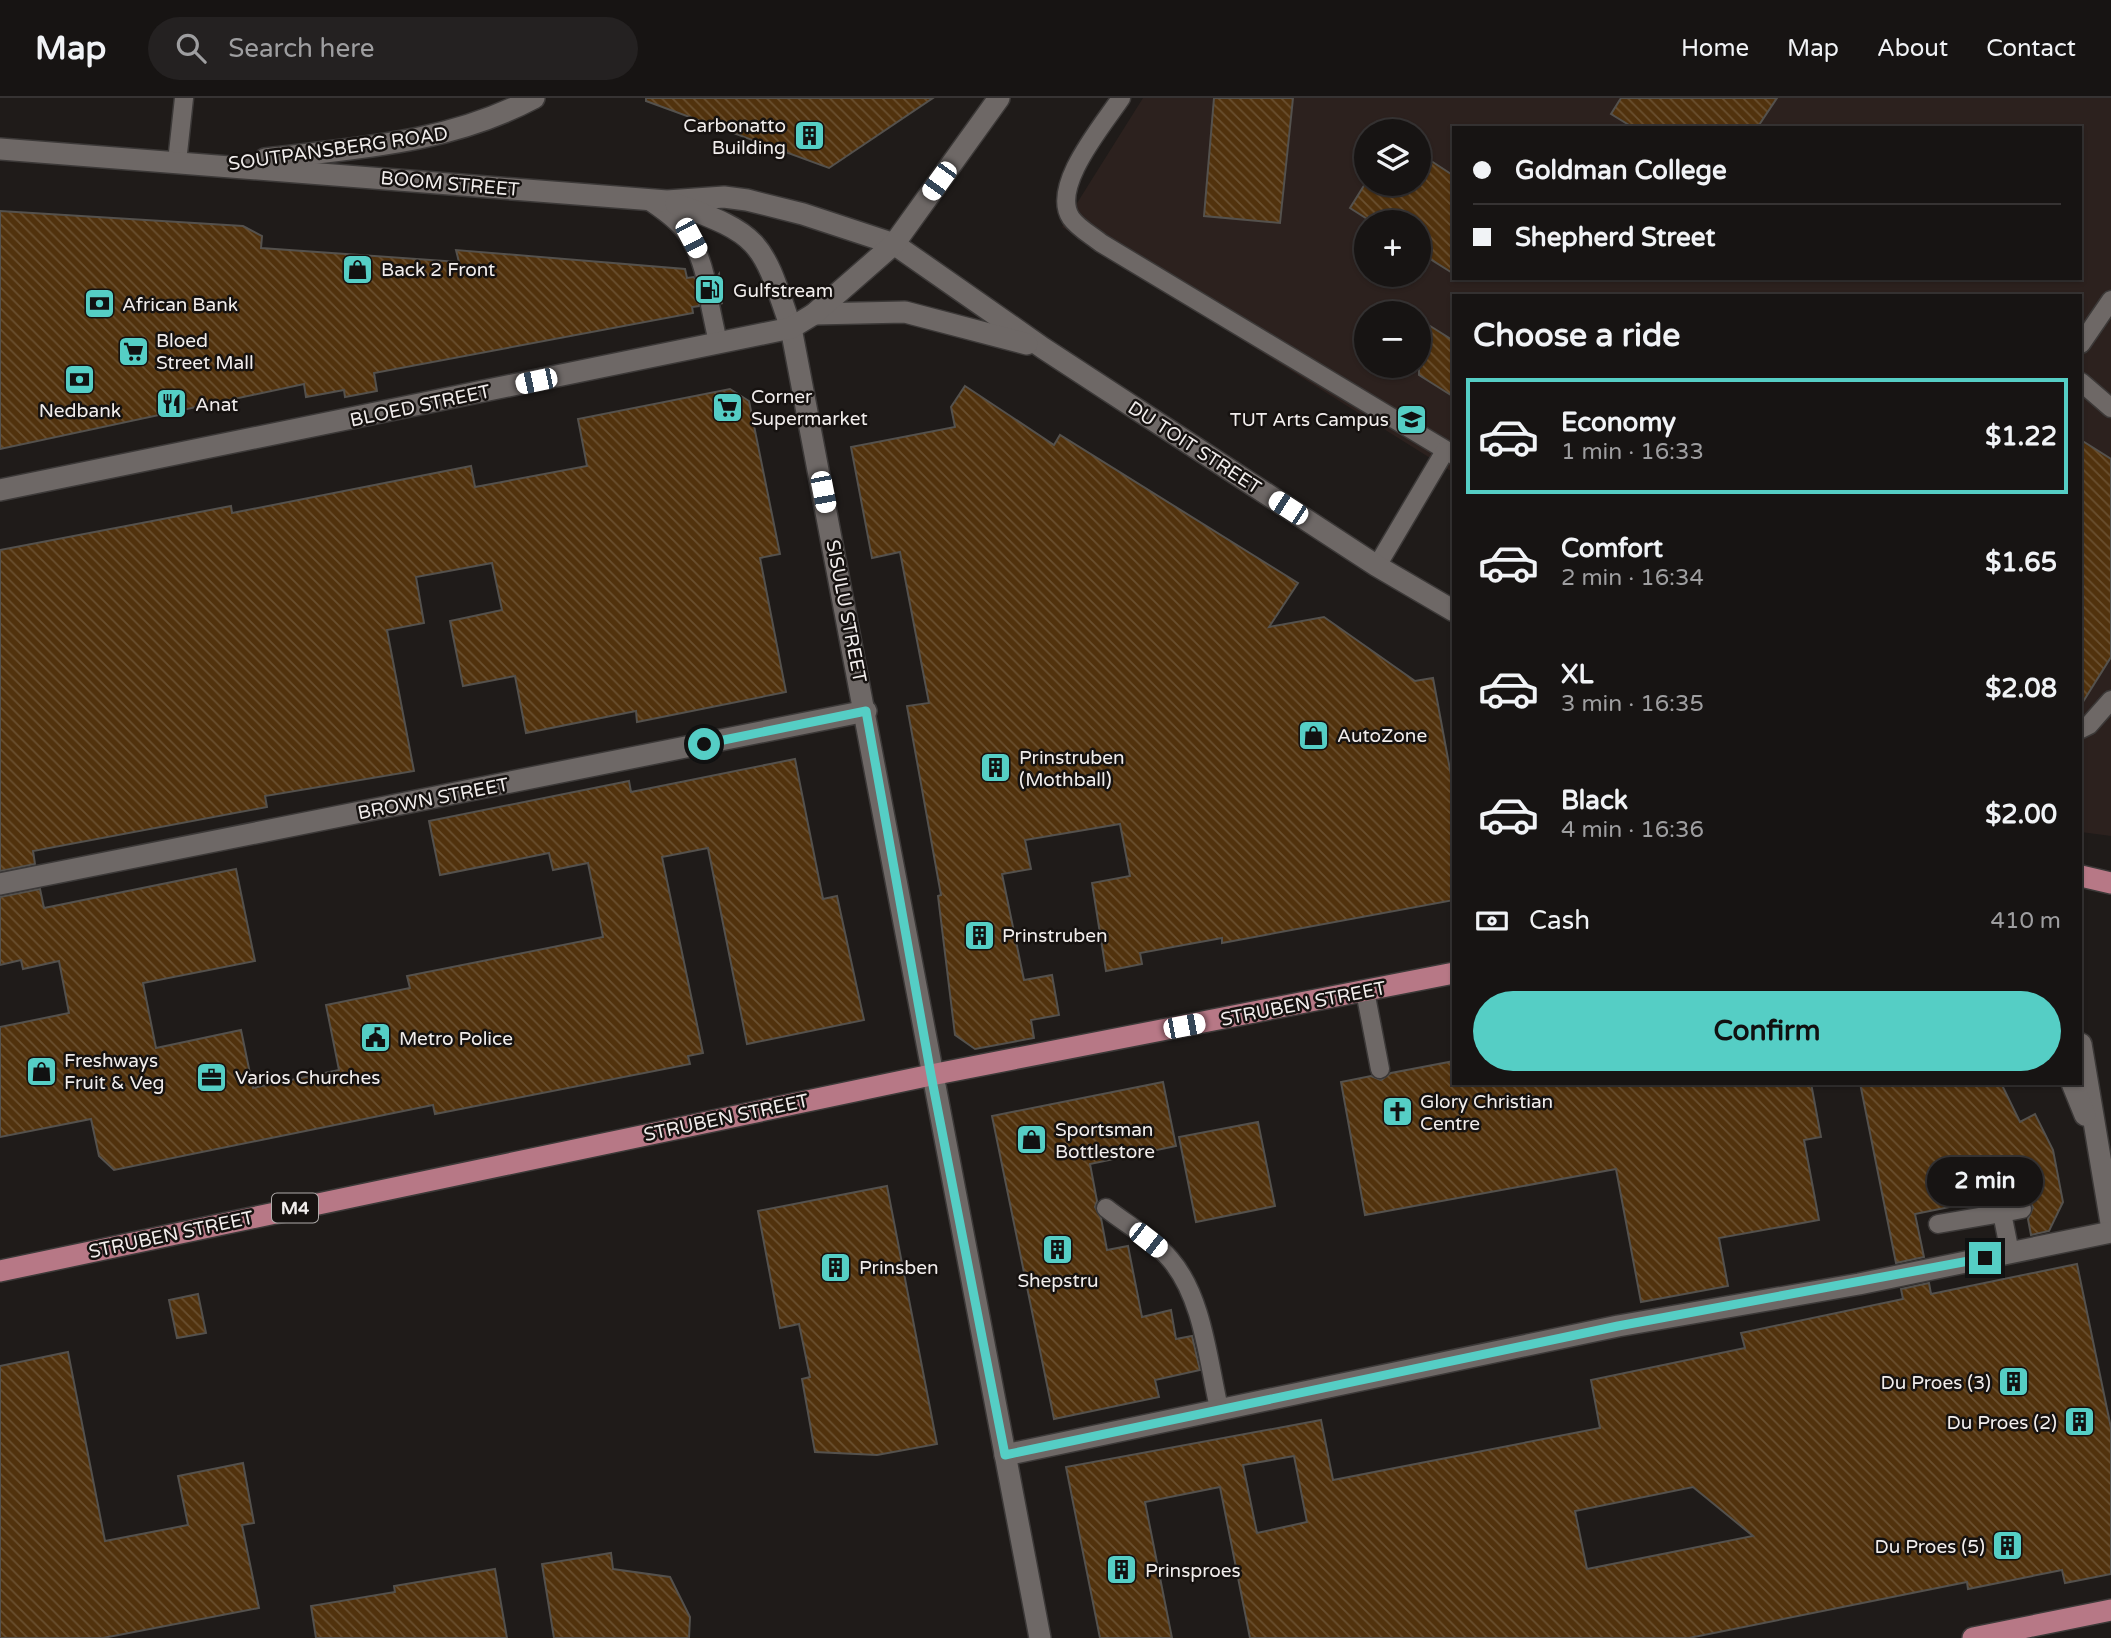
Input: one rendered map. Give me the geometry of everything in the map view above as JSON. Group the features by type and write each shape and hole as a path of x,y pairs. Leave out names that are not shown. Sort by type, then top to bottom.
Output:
{"main road":[{"path":"2082,876 2111,883"},
{"name":"STRUBEN STREET","path":"0,1271 931,1075 1452,973"},
{"path":"1976,1638 2111,1610"}],"street":[{"name":"SOUTPANSBERG ROAD","path":"219,164 384,145 456,132 534,98"},
{"path":"894,244 999,98"},
{"name":"BOOM STREET","path":"0,149 667,201 724,197 803,214 894,244"},
{"name":"SISULU STREET","path":"667,201 731,224 754,242 773,274 791,328 866,711 931,1075 1040,1638"},
{"name":"BLOED STREET","path":"0,490 791,328 814,314 894,244"},
{"name":"DU TOIT STREET","path":"894,244 1043,348 1377,566 1452,610"},
{"name":"DU TOIT STREET","path":"814,314 873,310 905,312 1043,348"},
{"name":"BROWN STREET","path":"0,884 866,711"},
{"path":"2082,1051 2111,1223"},
{"path":"2073,1085 2095,1140"},
{"path":"1005,1455 1618,1326 1858,1284 2111,1232"}],"lane":[{"path":"177,162 184,98"},
{"path":"1121,98 1067,183 1066,201 1072,220 1112,250 1450,453 1377,566"},
{"path":"646,199 676,218 691,238 705,276"},
{"path":"2082,343 2111,300"},
{"path":"710,305 718,343"},
{"path":"2082,383 2111,408"},
{"path":"2082,729 2090,725 2111,700"},
{"path":"1364,991 1380,1069"},
{"path":"1106,1208 1169,1256 1181,1273 1197,1316 1219,1408"},
{"path":"1938,1224 2022,1209"},
{"path":"2002,1213 2010,1253"}],"shaded area":[{"name":"TUT Arts Campus","path":"1143,98 2111,98 2111,836 2082,832 2082,294 1452,294 1452,472 1062,227"}],"building":[{"name":"Carbonatto Building","path":"646,98 933,98 829,168 646,101"},
{"path":"1214,98 1293,98 1280,223 1204,216"},
{"path":"1621,98 1777,98 1758,126 1631,126 1611,114"},
{"path":"1431,161 1452,175 1452,273 1431,260 1431,210 1354,211 1350,208 1358,196 1431,196"},
{"path":"0,211 243,226 262,236 261,248 459,262 456,250 685,269 687,278 694,277 703,287 713,284 719,274 722,304 718,297 708,294 702,297 699,306 692,307 693,313 374,373 377,391 345,397 344,390 306,397 304,384 0,449"},
{"path":"1431,327 1452,340 1452,396 1424,378 1431,378"},
{"path":"965,386 1054,445 1060,435 1298,583 1269,627 1324,617 1415,681 1433,678 1452,780 1452,900 1222,943 1222,938 1140,953 1142,964 1106,971 1092,883 1130,876 1120,824 1025,840 1031,869 1002,874 1024,980 1052,975 1059,1015 1031,1020 1034,1038 975,1049 955,1035 938,896 941,895 907,706 929,703 900,552 872,558 851,447 955,427 951,407"},
{"path":"730,389 749,401 780,554 760,558 786,692 637,722 636,711 526,733 515,676 463,686 450,621 502,610 492,563 416,577 424,623 387,630 414,771 265,796 267,807 33,851 35,864 0,871 0,550 231,506 232,513 471,466 475,487 587,466 578,419"},
{"path":"2082,441 2111,459 2111,657 2082,703"},
{"path":"795,759 823,899 837,896 864,1020 747,1044 708,848 662,857 703,1053 688,1056 690,1064 435,1114 433,1105 114,1170 99,1156 91,1119 0,1137 0,1027 69,1013 59,961 23,969 21,960 0,965 0,897 40,889 44,908 236,869 255,961 143,983 156,1048 241,1030 253,1088 339,1070 326,1005 410,988 407,976 603,937 588,863 553,870 549,853 440,875 429,821 629,781 631,792"},
{"path":"1452,1061 1452,1085 1811,1085 1821,1137 1804,1140 1819,1220 1719,1238 1728,1286 1641,1302 1616,1169 1365,1215 1341,1082 1371,1076 1381,1080 1391,1073"},
{"name":"Shepstru","path":"1163,1082 1176,1146 1090,1164 1097,1201 1095,1207 1101,1218 1107,1250 1128,1246 1142,1317 1171,1310 1176,1339 1192,1336 1200,1370 1155,1380 1159,1397 1054,1419 992,1116"},
{"path":"1860,1085 2002,1085 2020,1122 2035,1114 2053,1150 2063,1202 2049,1231 2031,1235 2028,1219 2033,1207 2023,1192 1915,1214 1924,1257 1896,1263"},
{"path":"1258,1122 1275,1206 1196,1222 1179,1137"},
{"name":"Prinsben","path":"887,1186 937,1444 877,1455 815,1452 802,1379 810,1377 799,1324 780,1328 758,1211"},
{"path":"2077,1264 2111,1428 2111,1574 2065,1583 2062,1570 1968,1589 1967,1582 1689,1638 1250,1638 1220,1487 1145,1502 1172,1638 1100,1638 1066,1467 1321,1420 1333,1480 1600,1428 1591,1380 1745,1348 1741,1333 1903,1299 1901,1289 1929,1283 1931,1294","holes":["1294,1456 1307,1522 1257,1533 1243,1465","1693,1487 1753,1536 1587,1569 1575,1511"]},
{"path":"198,1294 206,1333 177,1338 169,1300"},
{"path":"68,1352 105,1541 188,1525 178,1476 243,1463 254,1523 242,1525 259,1608 103,1638 0,1638 0,1366"},
{"path":"611,1553 613,1569 670,1577 690,1617 689,1638 554,1638 542,1564"},
{"path":"495,1569 507,1638 316,1638 311,1606 395,1592 394,1586"}],"place":[{"name":"Carbonatto Building","path":"809,136"},
{"name":"Back 2 Front","path":"358,269"},
{"name":"Gulfstream","path":"710,290"},
{"name":"African Bank","path":"99,304"},
{"name":"Bloed Street Mall","path":"133,351"},
{"name":"Nedbank","path":"80,379"},
{"name":"Anat","path":"172,404"},
{"name":"Corner Supermarket","path":"728,407"},
{"name":"TUT Arts Campus","path":"1412,419"},
{"name":"AutoZone","path":"1314,735"},
{"name":"Prinstruben (Mothball)","path":"996,768"},
{"name":"Prinstruben","path":"979,935"},
{"name":"Metro Police","path":"376,1038"},
{"name":"Freshways Fruit & Veg","path":"41,1071"},
{"name":"Varios Churches","path":"212,1077"},
{"name":"Glory Christian Centre","path":"1397,1112"},
{"name":"Sportsman Bottlestore","path":"1032,1140"},
{"name":"Shepstru","path":"1058,1249"},
{"name":"Prinsben","path":"836,1267"},
{"name":"Du Proes (3)","path":"2014,1382"},
{"name":"Du Proes (2)","path":"2080,1422"},
{"name":"Du Proes (5)","path":"2008,1546"},
{"name":"Prinsproes","path":"1122,1570"}],"route":[{"path":"704,744 866,711 931,1075 1005,1455 1618,1326 1858,1284 1985,1258"}]}
